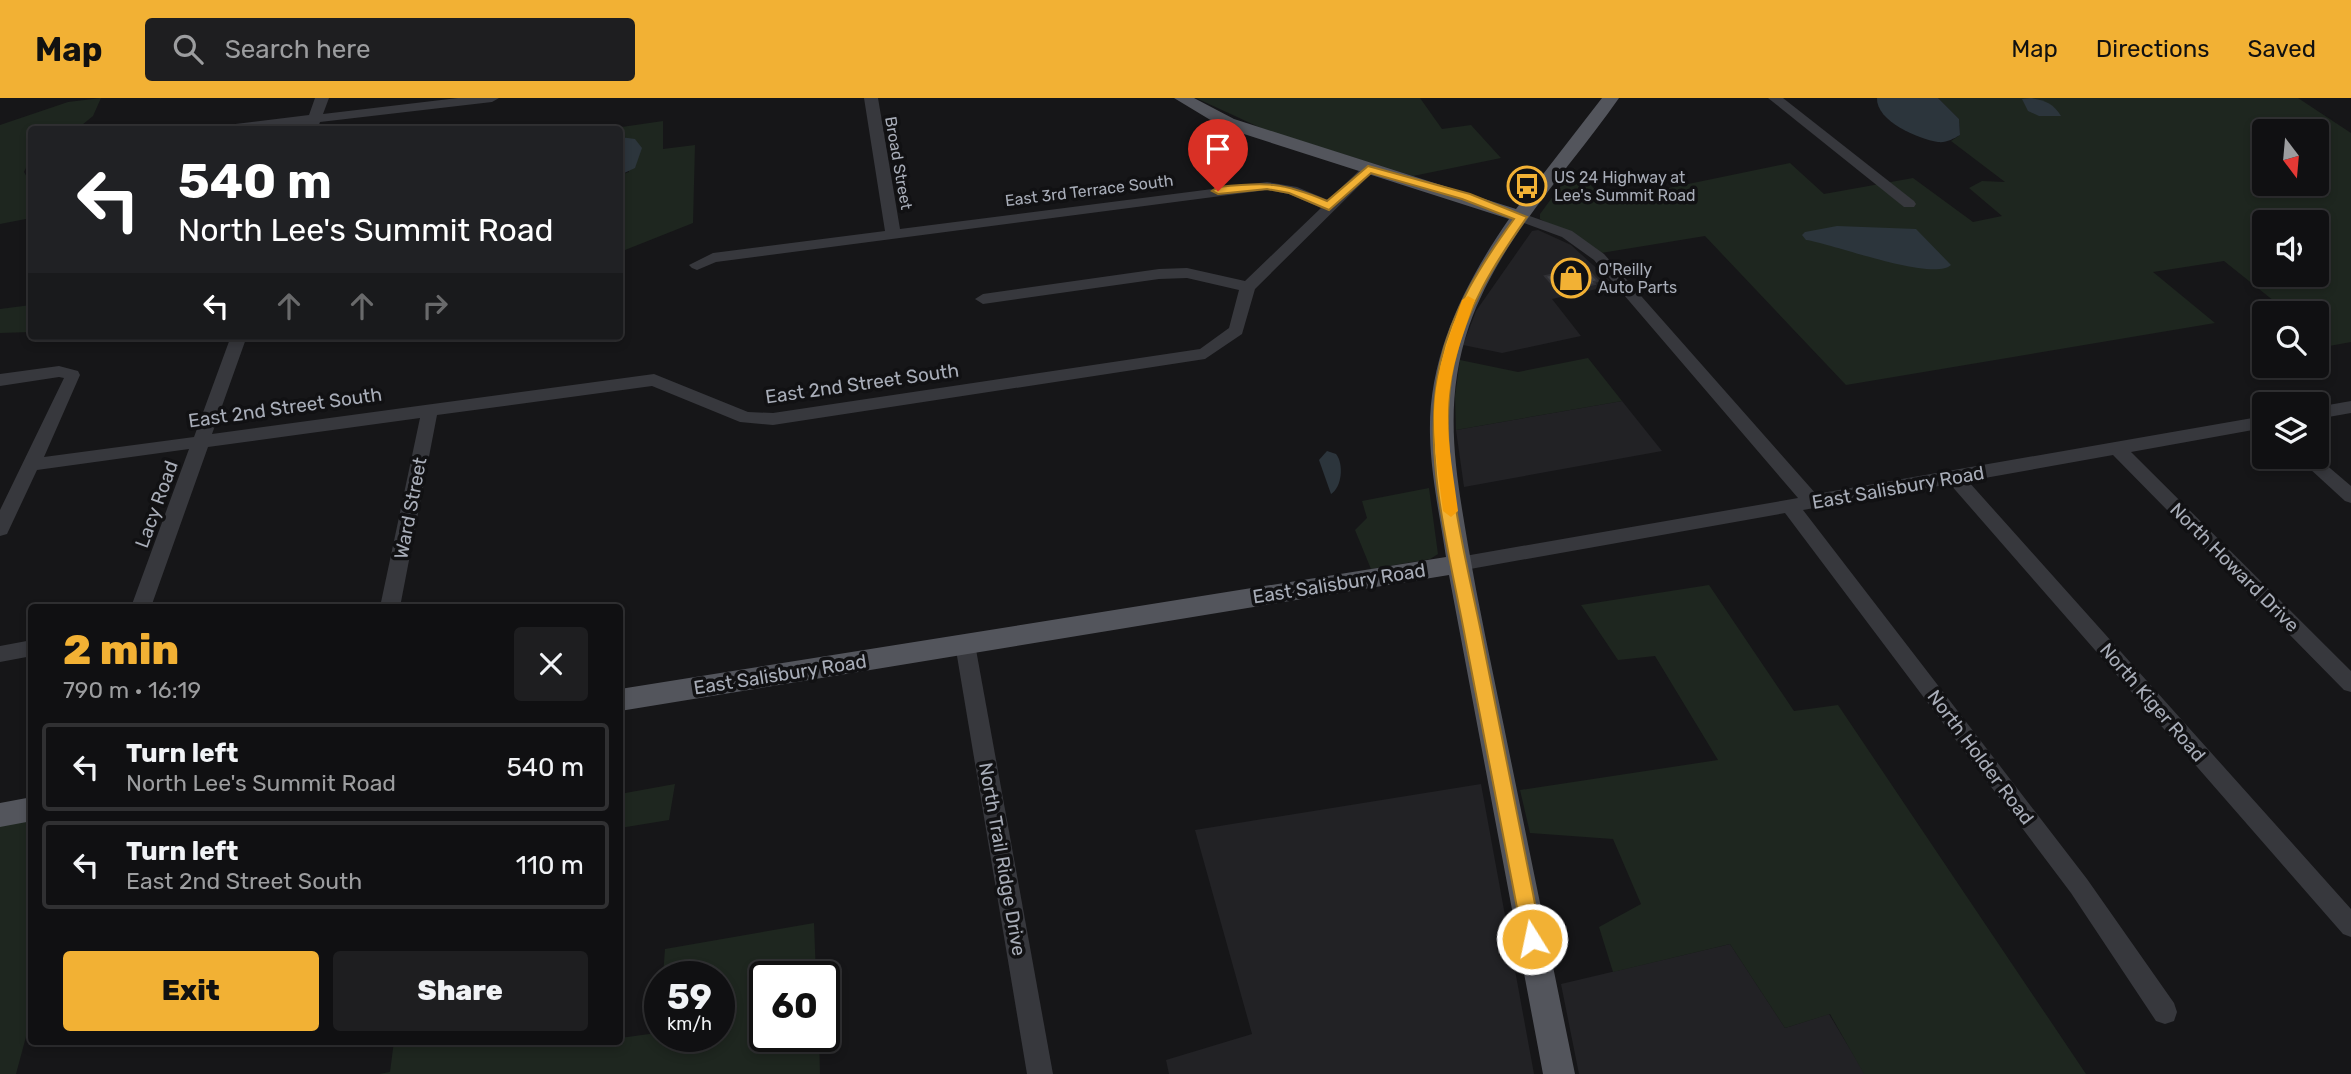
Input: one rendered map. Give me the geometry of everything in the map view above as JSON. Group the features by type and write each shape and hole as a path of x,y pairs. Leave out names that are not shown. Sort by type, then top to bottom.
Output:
{"main road":[{"path":"1182,98 1228,123 1521,217"},
{"path":"1559,1074 1460,564 1443,461 1441,416 1447,364 1464,311 1481,274 1611,98"},
{"path":"1476,203 1513,201 1541,191"},
{"path":"1476,203 1492,218 1505,240"},
{"name":"East Salisbury Road","path":"623,700 1460,564"},
{"path":"0,815 28,810"}],"street":[{"path":"312,124 321,98"},
{"path":"281,126 492,98"},
{"name":"Broad Street","path":"871,98 893,233"},
{"path":"1776,98 1909,204"},
{"name":"East 2nd Street South","path":"30,465 654,380 746,418 786,417 1205,354 1236,330 1248,287 1368,169"},
{"name":"East 3rd Terrace South","path":"697,265 713,258 893,233 1267,186 1292,190 1329,206"},
{"path":"1521,217 1567,234 1595,252 1812,502"},
{"path":"984,299 1159,274 1187,274 1248,287"},
{"name":"Lacy Road","path":"142,604 238,340"},
{"path":"0,380 59,371 72,375 72,380 0,529"},
{"path":"2329,411 2351,407"},
{"name":"Ward Street","path":"391,604 430,409"},
{"name":"East Salisbury Road","path":"1460,564 2119,450 2252,424"},
{"name":"North Howard Drive","path":"2119,450 2351,684"},
{"path":"2320,469 2351,496"},
{"name":"North Kiger Road","path":"1955,478 2351,926"},
{"name":"North Holder Road","path":"1790,506 2079,886 2165,1012"},
{"name":"North Trail Ridge Drive","path":"965,644 1040,1074"},
{"path":"0,653 28,649"}],"shaded area":[{"path":"101,98 93,116 81,126 28,126 28,163 24,172 28,179 28,219 0,224 0,125 68,102"},
{"path":"1196,98 1420,98 1442,129 1471,125 1501,158 1413,176 1263,129"},
{"path":"1877,98 1938,98 1959,119 1960,135 1941,142 1910,133 1883,114"},
{"path":"1938,98 2298,98 2351,133 2351,342 2329,346 2329,301 2274,301 2256,287 2329,287 2329,210 2252,210 2252,283 2224,261 2153,272 2215,323 1846,385 1705,236 1601,253 1540,219 1540,214 1574,168 1606,201 1790,163 1824,194 1913,178 1973,222 2002,216 1969,188 1982,181 2005,182 1951,141 1960,135 1959,119"},
{"path":"2031,98 2049,103 2061,116 2039,116 2028,111 2022,99"},
{"path":"663,121 663,149 695,145 693,223 623,251 623,174 629,172 623,127"},
{"path":"623,137 635,139 642,148 635,168 623,174"},
{"path":"1837,226 1916,229 1951,265 1941,269 1905,266 1806,240 1802,235 1805,232"},
{"path":"1538,230 1571,245 1615,285 1552,299 1581,336 1502,353 1463,345 1476,311 1532,231"},
{"path":"28,305 28,332 0,333 0,309"},
{"path":"1588,358 1622,401 1456,430 1455,396 1460,360 1518,372"},
{"path":"1622,401 1662,451 1464,487 1456,430"},
{"path":"1327,451 1336,454 1341,469 1338,486 1331,494 1319,460"},
{"path":"1429,488 1438,554 1430,559 1371,569 1355,530 1367,518 1362,501"},
{"path":"1709,585 1794,711 1838,705 2086,1074 1864,1074 1830,1014 1785,1028 1730,944 1613,972 1599,927 1641,904 1613,839 1530,833 1520,790 1718,760 1655,656 1618,660 1581,605"},
{"path":"675,784 669,820 623,828 623,793"},
{"path":"1481,784 1534,1074 1169,1074 1166,1060 1252,1034 1195,830"},
{"path":"28,820 28,1029 16,1074 0,1074 0,825"},
{"path":"814,923 815,961 749,961 749,1052 819,1052 820,1074 379,1074 390,1072 393,1045 623,1045 623,1038 644,1035 644,1052 735,1052 735,961 664,961 665,949"},
{"path":"1730,944 1785,1028 1829,1014 1865,1074 1579,1074 1561,984"}],"building":[{"name":"O'Reilly Auto Parts","path":"1581,268 1588,270 1598,281 1559,292 1545,276"}],"slow traffic":[{"path":"1451,511 1442,448 1443,390 1451,349 1468,300"}],"place":[{"name":"US 24 Highway at Lee's Summit Road","path":"1527,186"},
{"name":"O'Reilly Auto Parts","path":"1571,278"}],"route":[{"path":"1218,191 1267,186 1292,190 1329,206 1368,169 1466,197 1521,217 1489,262 1464,311 1447,364 1441,416 1446,487 1532,939"}]}
